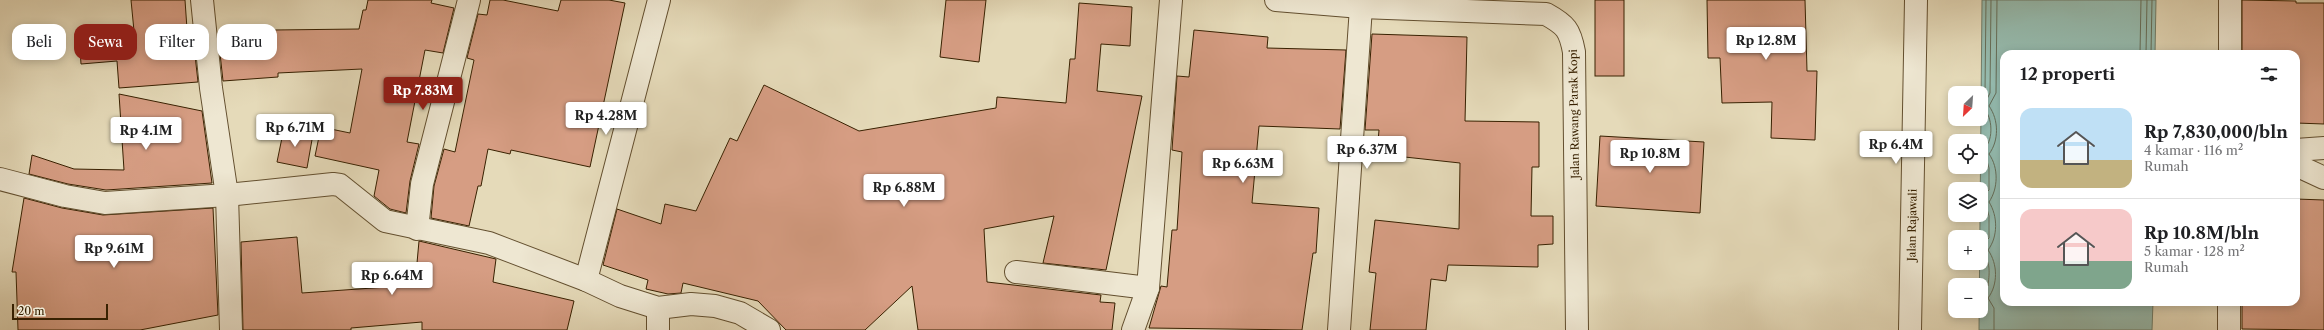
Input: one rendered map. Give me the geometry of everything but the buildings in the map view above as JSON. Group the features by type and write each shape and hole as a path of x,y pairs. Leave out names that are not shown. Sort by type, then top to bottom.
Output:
{"street":[{"path":"202,0 211,88 227,195 231,330"},
{"path":"417,229 422,184 469,0"},
{"path":"586,280 659,0"},
{"path":"1133,330 1148,288 1170,0"},
{"name":"Jalan Rawang Parak Kopi","path":"1276,0 1361,7 1546,14 1563,23 1571,35 1574,52 1577,330"},
{"name":"Jalan Rajawali","path":"1910,330 1916,0"},
{"path":"2230,0 2230,50"},
{"path":"1339,330 1361,7"},
{"path":"2300,150 2324,148"},
{"path":"2300,167 2324,178"},
{"path":"0,178 22,186 87,201 105,203 227,195 333,184 345,188 384,221 489,243 586,280 620,296 658,308 690,304 715,306 740,313 769,330"},
{"path":"1016,272 1148,288"},
{"path":"2229,306 2229,330"},
{"path":"658,308 658,330"}],"water":[{"path":"1982,0 2156,0 2155,50 2000,50 2000,306 2153,306 2152,330 1979,330 1979,318 1988,318 1988,278 1979,278 1980,270 1988,270 1988,230 1980,230 1980,222 1988,222 1988,182 1980,182 1980,174 1988,174 1988,134 1981,134 1981,126 1988,126 1988,86 1981,86"}]}
